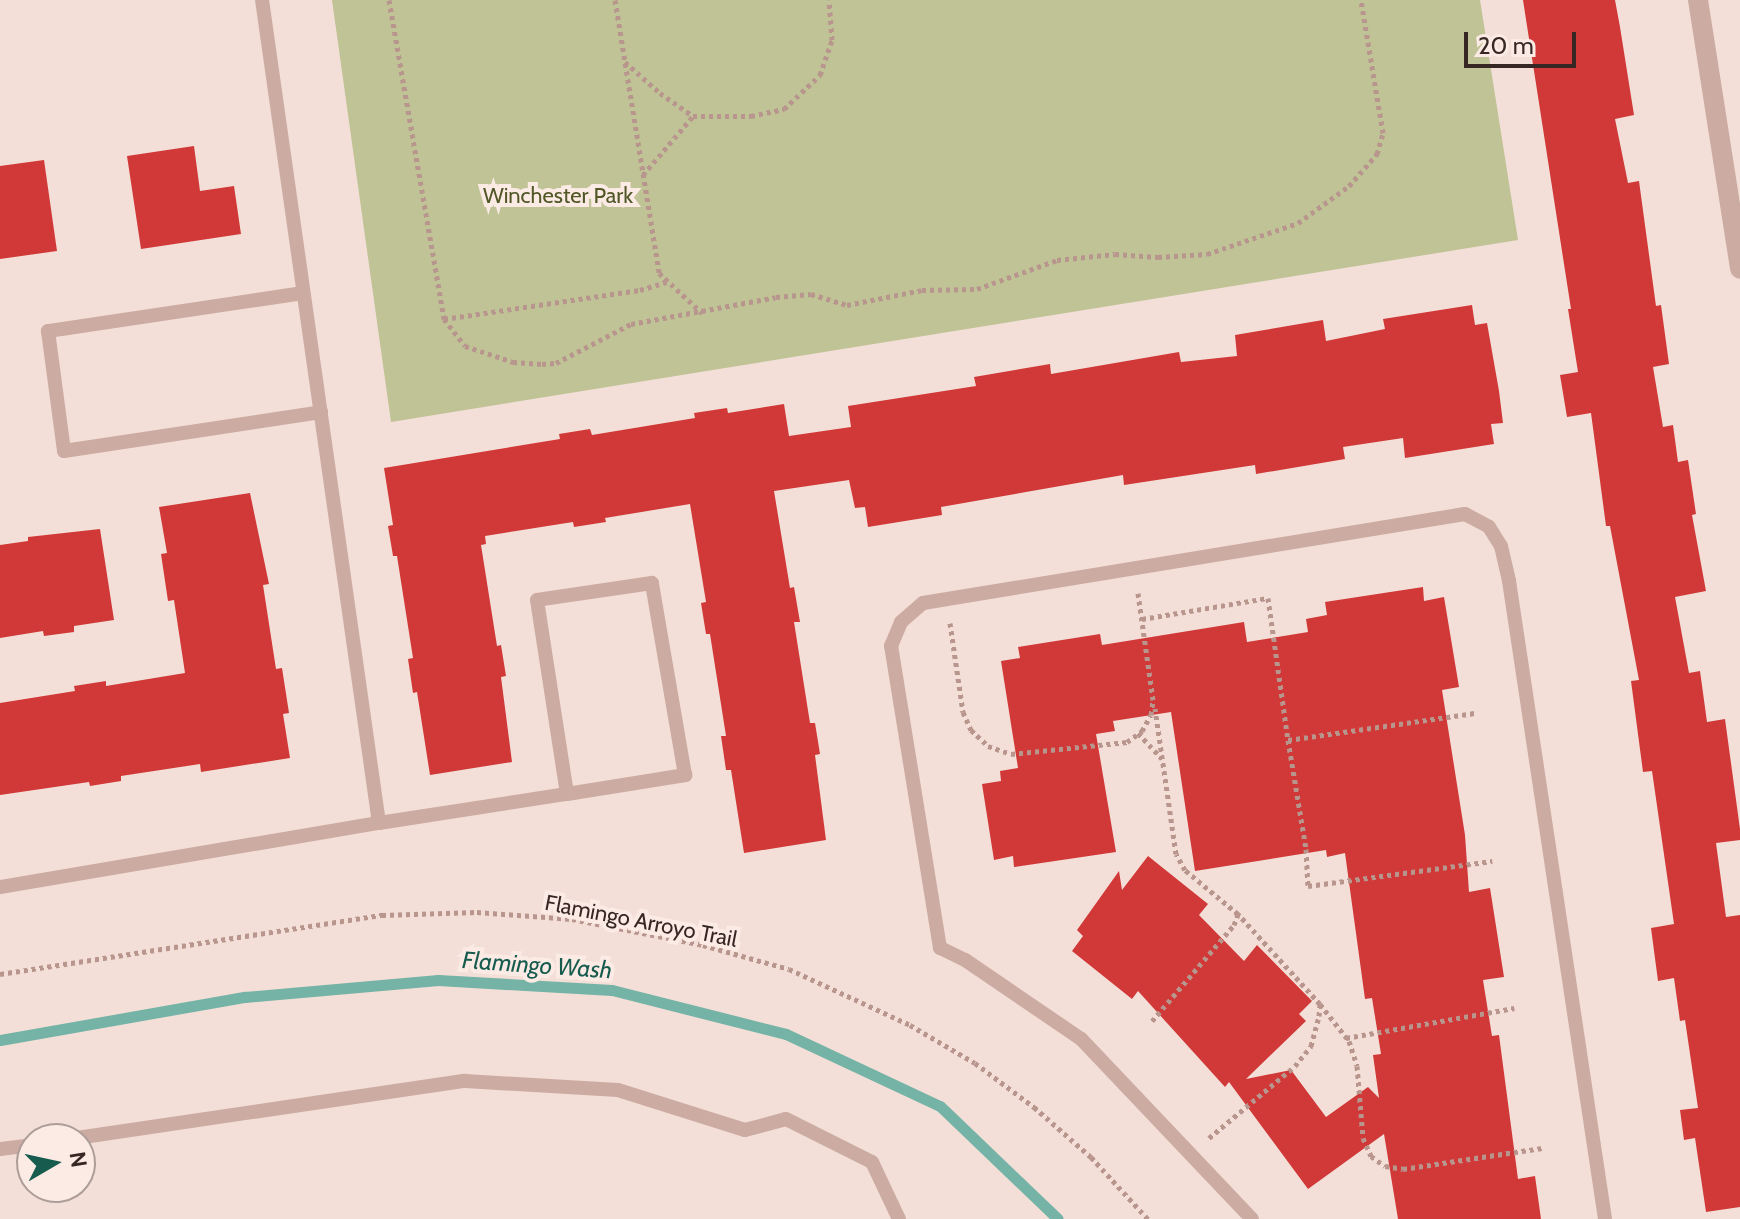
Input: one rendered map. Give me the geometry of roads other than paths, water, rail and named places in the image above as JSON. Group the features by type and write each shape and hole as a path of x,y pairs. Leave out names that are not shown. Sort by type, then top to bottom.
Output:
{"street":[{"path":"1698,0 1740,269"}],"lane":[{"path":"262,0 379,823"},
{"path":"303,293 48,331 64,451 321,412"},
{"path":"1252,1219 1081,1039 965,960 940,948 891,646 901,622 923,603 1465,514 1489,527 1501,546 1509,581 1605,1219"},
{"path":"0,887 685,775 652,583 537,600 567,794"},
{"path":"96,1135 465,1081 618,1090 745,1130 786,1119 872,1162 899,1219"}],"waterway":[{"name":"Flamingo Wash","path":"0,1040 245,997 438,980 612,990 786,1034 940,1106 1058,1219"}],"park label":[{"name":"Winchester Park","path":"558,196"}]}
